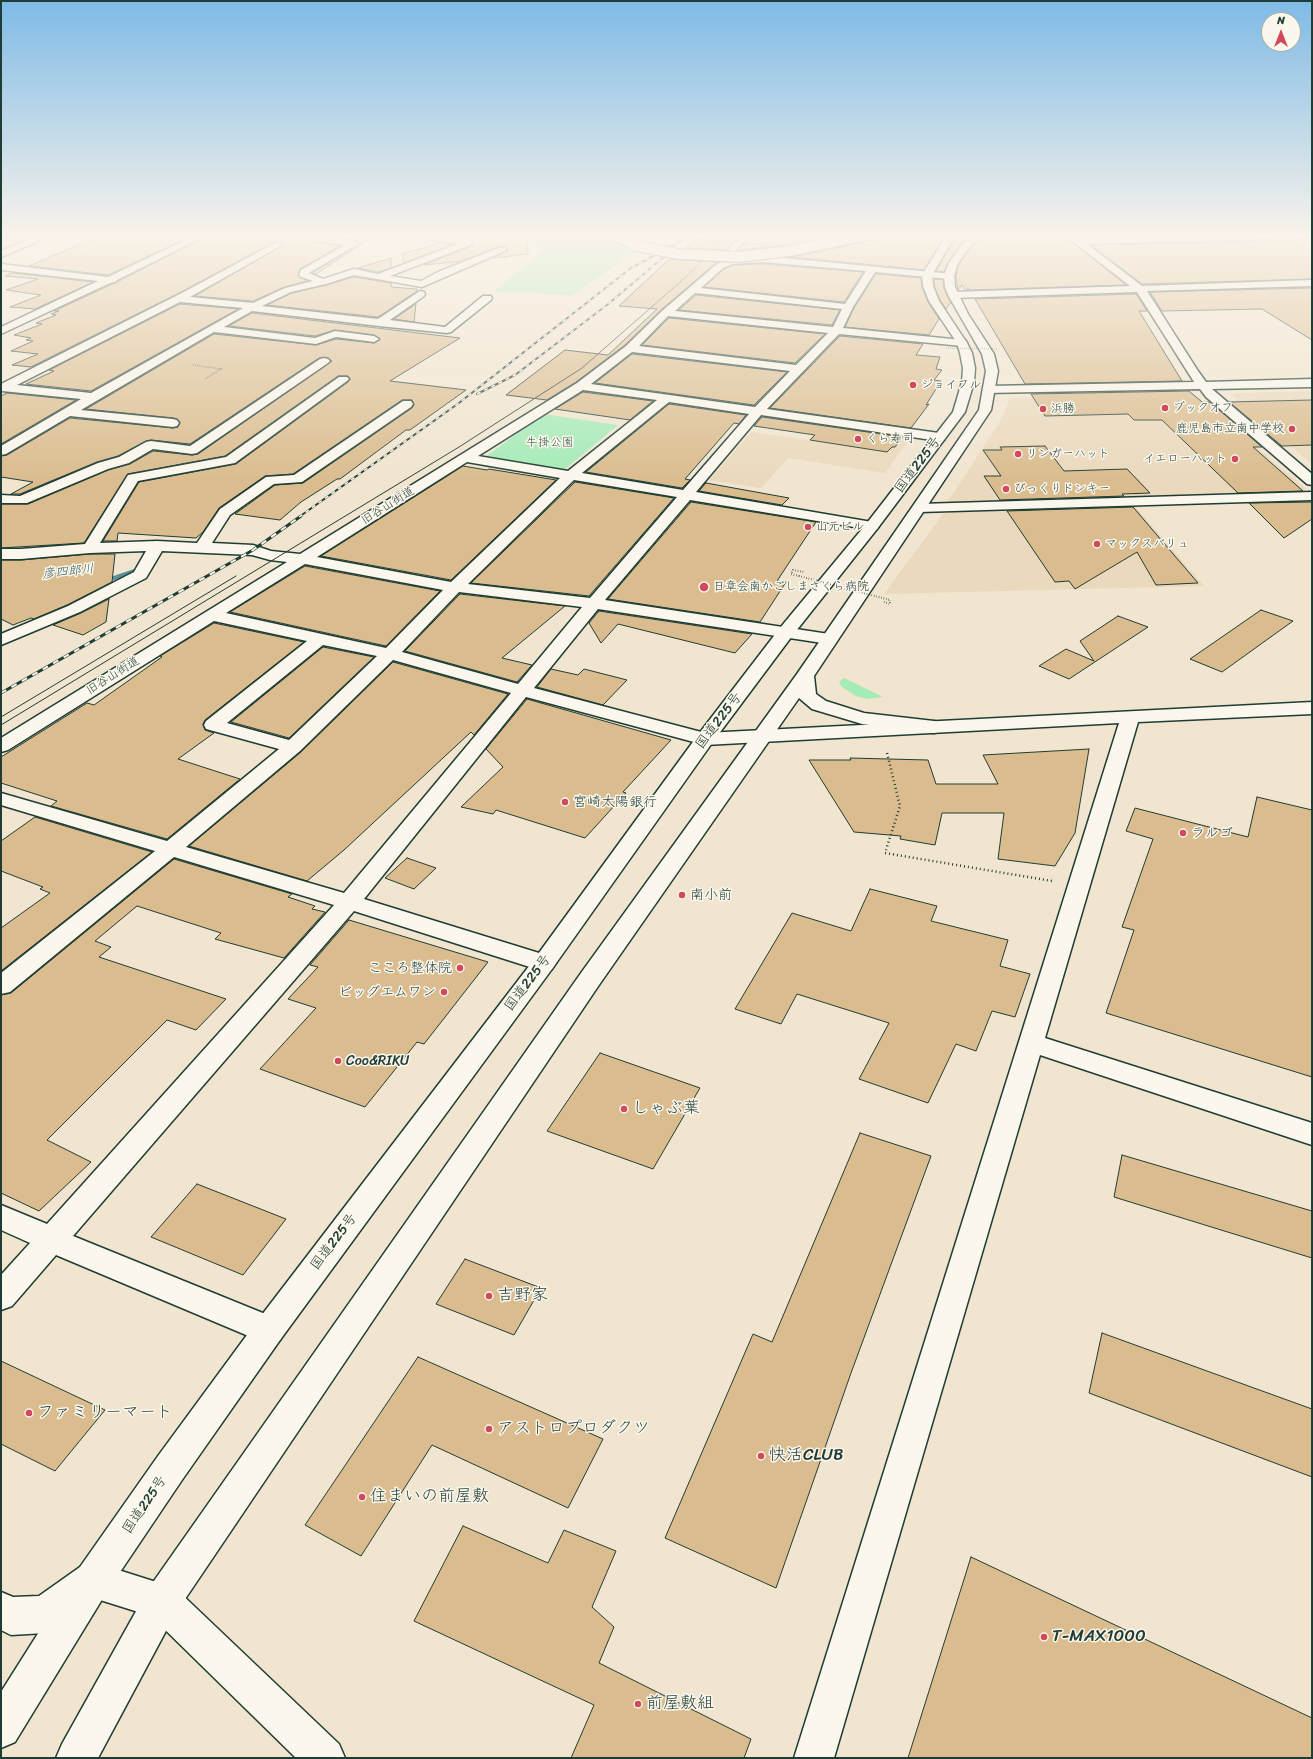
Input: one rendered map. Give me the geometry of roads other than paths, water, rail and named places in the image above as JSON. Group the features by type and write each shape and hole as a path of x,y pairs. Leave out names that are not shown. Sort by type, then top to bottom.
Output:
{"main road":[{"path":"1,331 29,318"},
{"path":"2,387 141,318"},
{"path":"1,450 232,318"},
{"path":"346,318 447,330 462,318"},
{"path":"379,322 385,318"},
{"name":"旧谷山街道","path":"1,746 580,386 630,348 660,318"},
{"path":"724,318 962,343"},
{"path":"1,1297 349,902 594,603 758,411 837,330 843,318"},
{"name":"国道225号","path":"1,1728 93,1580 170,1468 269,1330 544,963 705,739 786,632 872,526 959,412 968,382 969,368 962,343 945,318"},
{"name":"国道225号","path":"76,1758 162,1601 590,978 806,676 829,639 920,508 985,410 992,371 988,354 966,318"},
{"path":"1159,318 1193,373 1210,394 1312,481"},
{"path":"212,329 316,341 335,334 374,339"},
{"path":"630,348 798,369"},
{"path":"1,499 22,500 103,466 124,460 151,445 192,450 324,361"},
{"path":"90,548 133,478 230,460 343,379"},
{"path":"989,390 1312,383"},
{"path":"580,386 939,437"},
{"path":"2,387 92,397"},
{"path":"1,986 293,747 390,654 455,587 570,476 667,398"},
{"path":"202,547 225,512 271,480 297,479 407,404"},
{"path":"67,412 173,423"},
{"path":"466,458 872,526"},
{"path":"920,508 1312,496"},
{"path":"1,640 74,609 140,575 157,546"},
{"path":"1,554 21,554 90,548 157,546 253,550 270,555 304,558 455,587 594,603 829,639"},
{"path":"211,615 390,654 522,691 705,739 1312,708"},
{"path":"293,747 213,725 321,638"},
{"path":"806,676 807,696 819,705 862,718 934,727"},
{"path":"814,1758 1130,718"},
{"path":"1,799 349,902 544,963"},
{"path":"1031,1043 1312,1134"},
{"path":"1,1217 52,1240 269,1330"},
{"path":"1,1611 10,1616 45,1614 93,1580 162,1601 325,1758"}],"waterway":[{"name":"彦四郎川","path":"100,582 137,571"}],"tram line":[{"path":"1,725 459,447 582,368 639,318"},
{"path":"1,717 236,576"}],"railway":[{"path":"299,517 459,403 567,318"},
{"path":"477,394 515,375 590,318"},
{"path":"1,693 253,550 301,516"}],"place":[{"name":"ジョイフル","path":"913,385"},
{"name":"ブックオフ","path":"1165,408"},
{"name":"浜勝","path":"1043,409"},
{"name":"鹿児島市立南中学校","path":"1292,429"},
{"name":"くら寿司","path":"858,439"},
{"name":"リンガーハット","path":"1018,454"},
{"name":"イエローハット","path":"1235,459"},
{"name":"びっくりドンキー","path":"1006,489"},
{"name":"山元ビル","path":"808,527"},
{"name":"マックスバリュ","path":"1097,544"},
{"name":"日章会南かごしまさくら病院","path":"704,587"},
{"name":"宮崎太陽銀行","path":"565,802"},
{"name":"ラルゴ","path":"1183,833"},
{"name":"南小前","path":"682,895"},
{"name":"こころ整体院","path":"460,968"},
{"name":"ビッグエムワン","path":"444,992"},
{"name":"Coo&RIKU","path":"338,1061"},
{"name":"しゃぶ葉","path":"624,1109"},
{"name":"吉野家","path":"489,1296"},
{"name":"ファミリーマート","path":"29,1413"},
{"name":"アストロプロダクツ","path":"489,1429"},
{"name":"快活CLUB","path":"761,1456"},
{"name":"住まいの前屋敷","path":"362,1497"},
{"name":"T-MAX1000","path":"1044,1637"},
{"name":"前屋敷組","path":"638,1704"}],"park label":[{"name":"牛掛公園","path":"550,443"}]}
